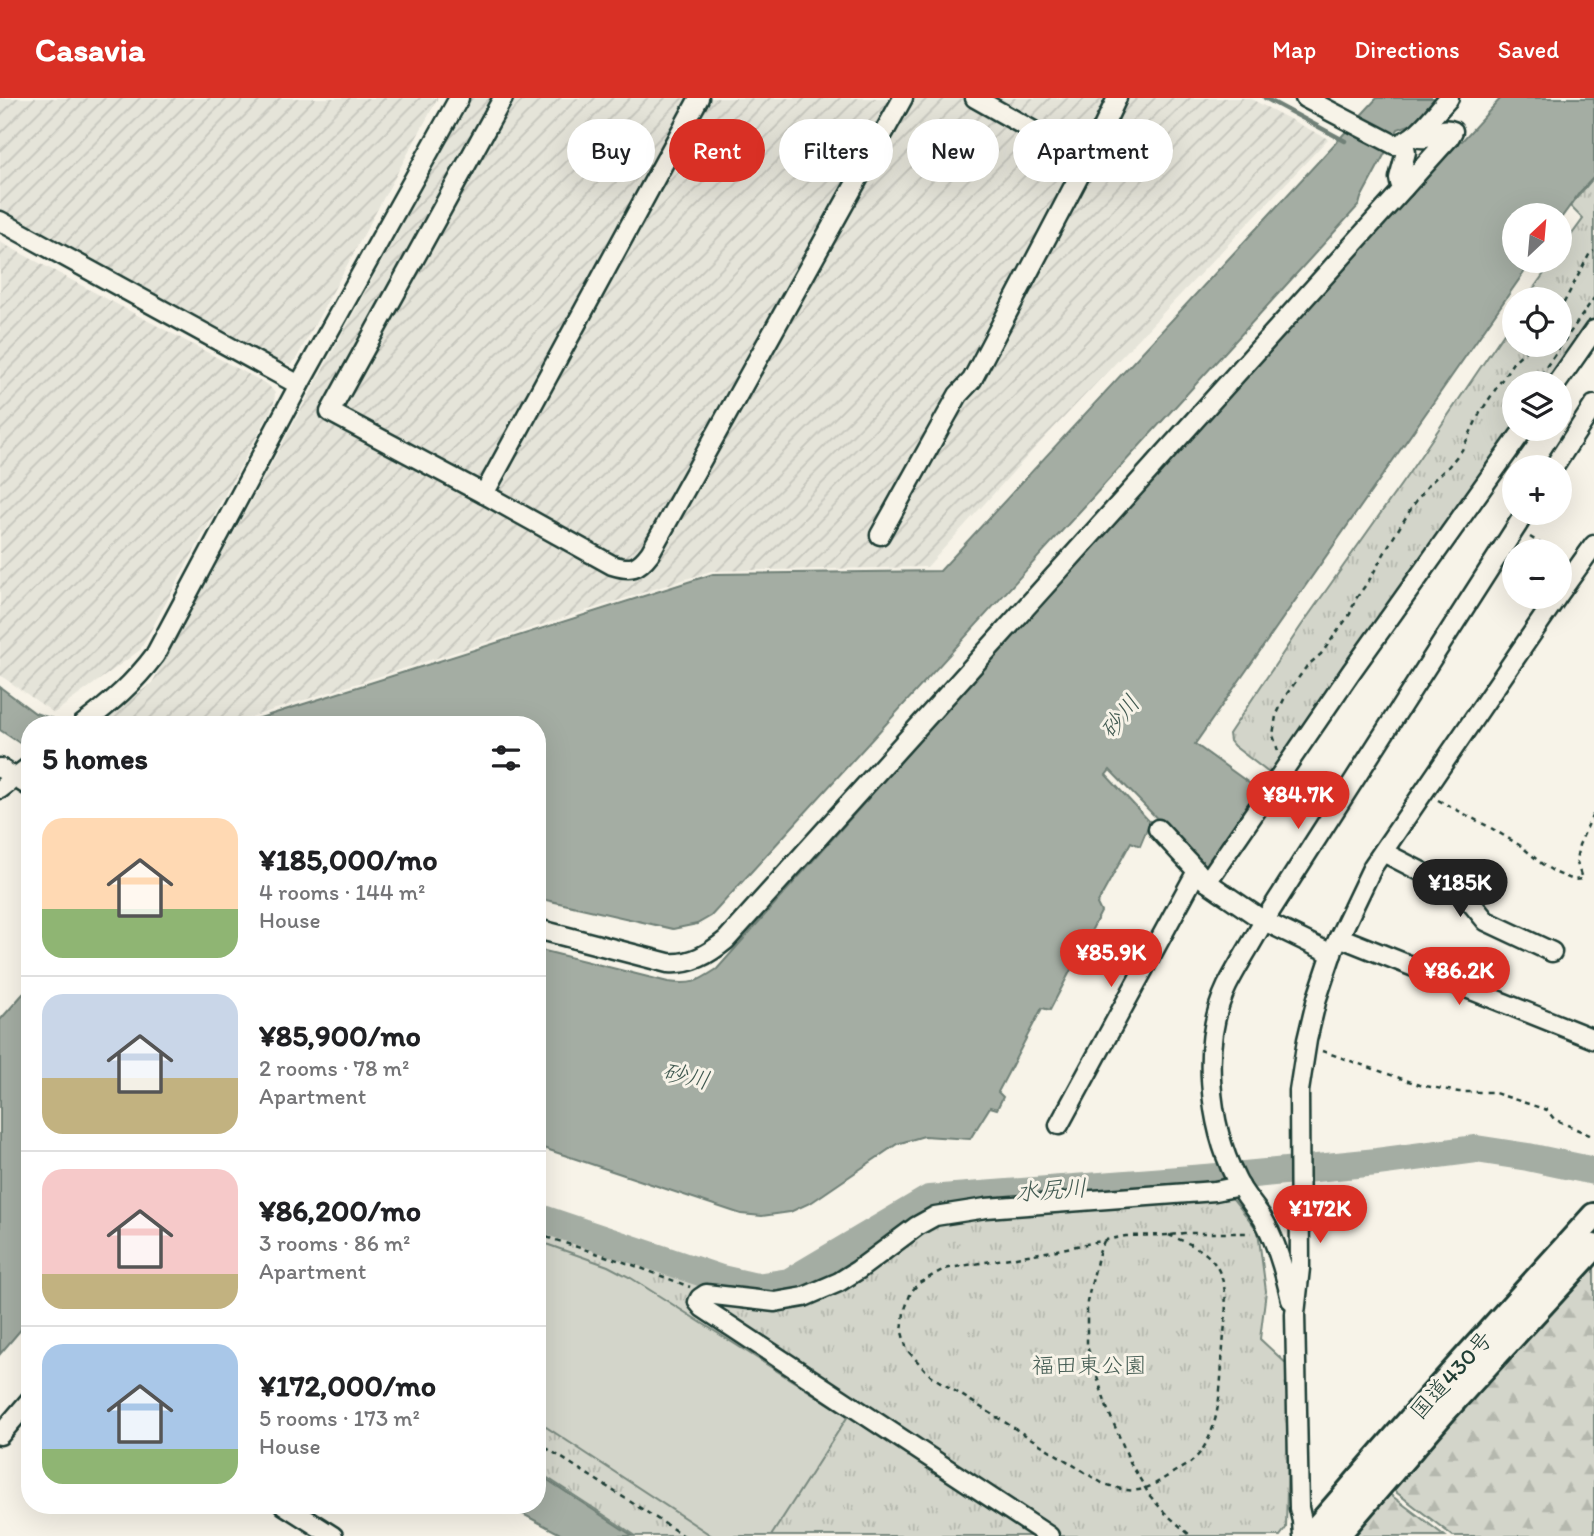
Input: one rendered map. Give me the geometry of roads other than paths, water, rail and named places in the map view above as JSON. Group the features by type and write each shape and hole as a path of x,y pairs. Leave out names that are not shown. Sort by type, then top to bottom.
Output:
{"highway":[{"name":"国道430号","path":"1310,1536 1594,1216"},
{"name":"国道430号","path":"1336,1536 1444,1411 1594,1247"}],"street":[{"path":"93,716 128,688 155,654 299,385 459,98"},
{"path":"503,98 330,412 612,565 625,569 641,565 650,553 903,98"},
{"path":"484,494 699,98"},
{"path":"975,98 1013,119"},
{"path":"1107,119 1117,98"},
{"path":"546,931 677,964 704,956 720,944 1453,131 1444,128 1429,138 1404,141 1335,115 1305,98"},
{"path":"1404,141 1449,98"},
{"path":"1404,141 1406,152 1399,178 1399,183 1404,188"},
{"path":"880,535 958,395 972,380 1076,182"},
{"path":"0,222 299,385"},
{"path":"1565,371 1594,330"},
{"path":"1562,455 1594,405"},
{"path":"1059,1125 1202,876 1515,441"},
{"path":"1295,1314 1285,1272 1269,1232 1236,1178 1213,1101 1210,1060 1214,1028 1226,988 1264,921 1517,525"},
{"path":"1572,576 1594,545"},
{"path":"1303,1536 1299,1508 1295,1314 1300,1268 1299,1091 1317,998 1335,945 1373,866 1548,609"},
{"path":"0,789 19,774"},
{"path":"1158,830 1202,876 1264,921 1594,1039"},
{"path":"1383,852 1463,893 1486,921 1552,952"},
{"path":"1049,1536 703,1308 698,1302 700,1298 706,1294 775,1303 804,1297 839,1282 935,1216 986,1208 1215,1191 1236,1178"},
{"path":"0,1435 21,1410"},
{"path":"298,1514 332,1536"}],"water":[{"path":"1377,98 1436,98 1412,124 1398,129 1359,205 711,916 697,924 673,929 546,900 546,716 266,716 713,574 940,571"},
{"name":"砂川","path":"1501,98 1594,98 1594,177 1572,203 1502,203 1502,273 1524,273 1514,287 1502,287 1502,304 1195,744 1260,791 1210,865 1204,867 1110,770 1106,775 1150,822 1140,846 1131,842 1097,904 1101,912 1050,1010 1042,1008 998,1092 1003,1097 997,1109 990,1107 970,1139 924,1136 897,1144 812,1202 790,1212 762,1216 741,1214 546,1149 546,951 668,982 694,982 717,969 1452,140 1462,141"},
{"path":"0,687 35,713 44,716 21,716 21,744 0,730"},
{"path":"21,996 21,1330 0,1354 0,1020"},
{"path":"546,1479 633,1536 564,1536 523,1514 546,1514"}],"waterway":[{"path":"1265,98 1345,141"},
{"name":"水尻川","path":"546,1220 721,1279 756,1287 789,1282 929,1199 1244,1175 1476,1149 1594,1171"}],"park label":[{"name":"福田東公園","path":"1089,1365"}]}
